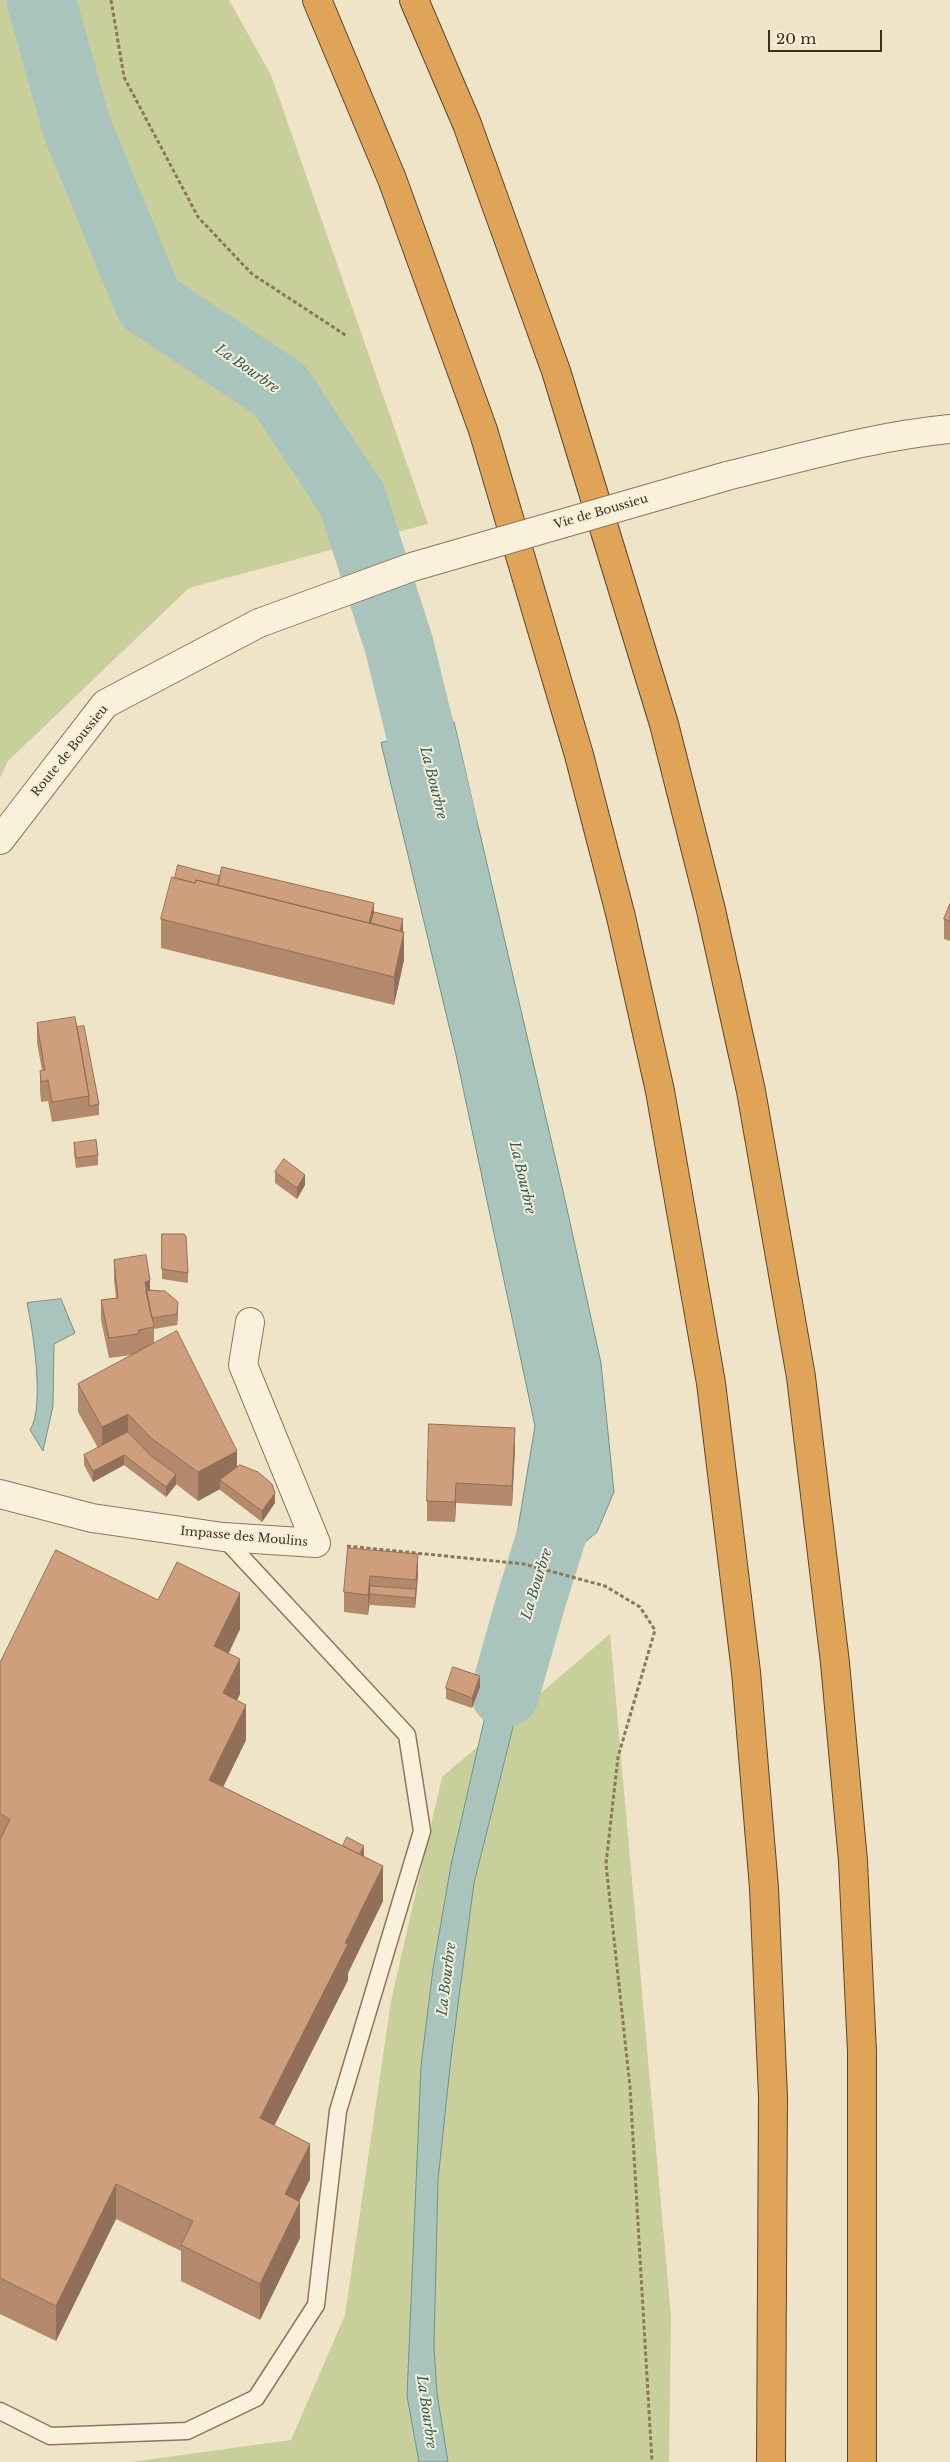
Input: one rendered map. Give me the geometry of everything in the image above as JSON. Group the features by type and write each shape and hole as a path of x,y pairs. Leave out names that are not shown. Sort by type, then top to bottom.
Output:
{"highway":[{"path":"317,0 392,179 482,430 579,755 621,917 660,1091 711,1383 746,1672 764,1888 774,2097 771,2462"},
{"path":"414,0 467,124 559,380 664,724 711,910 751,1090 801,1377 836,1663 853,1861 862,2052 862,2462"}],"street":[{"name":"Vie de Boussieu","path":"259,623 412,567 727,476 843,448 920,432 950,429"},
{"name":"Route de Boussieu","path":"0,840 105,704 259,623"},
{"name":"Impasse des Moulins","path":"0,1494 92,1518 223,1537 316,1543 243,1365 250,1322"}],"lane":[{"path":"0,2411 50,2436 187,2431 256,2398 316,2305 338,2111 422,1831 407,1735 223,1537"}],"path":[{"path":"112,0 124,77 198,217 252,274 347,336"},
{"path":"316,1543 524,1564 605,1586 640,1607 655,1630 618,1757 606,1864 630,2087 652,2462"}],"green space":[{"path":"0,0 229,0 271,75 428,524 189,588 8,761 0,778"},
{"path":"610,1634 671,2316 669,2462 131,2462 291,2440 345,2315 391,2001 442,1777"}],"water":[{"path":"454,722 601,1363 614,1492 597,1532 559,1564 514,1552 535,1426 456,1055 381,743"},
{"path":"61,1299 75,1333 54,1344 53,1406 43,1451 30,1430 37,1405 37,1387 35,1349 27,1303"},
{"path":"517,1578 531,1601 551,1587 527,1671 474,1883 451,2058 438,2180 434,2346 437,2393 448,2462 419,2462 407,2396 421,2066 433,1969 451,1865"}],"building":[{"path":"178,865 220,876 218,885 196,880 195,883 175,878"},
{"path":"222,867 374,903 369,923 218,885"},
{"path":"172,877 195,883 196,880 404,932 394,977 161,919"},
{"path":"950,904 950,921 944,919"},
{"path":"374,912 403,919 400,931 371,923"},
{"path":"75,1017 89,1096 52,1102 48,1080 41,1082 40,1071 45,1070 37,1023"},
{"path":"84,1026 99,1104 89,1106 89,1096 77,1027"},
{"path":"96,1140 98,1155 76,1158 74,1143"},
{"path":"284,1159 305,1175 297,1188 275,1172"},
{"path":"162,1234 184,1234 186,1236 188,1273 162,1269"},
{"path":"146,1255 150,1280 145,1282 154,1327 138,1330 139,1334 109,1338 101,1300 118,1298 114,1260"},
{"path":"146,1290 165,1291 178,1302 177,1314 152,1318"},
{"path":"177,1331 237,1451 198,1472 151,1438 128,1414 102,1427 78,1384"},
{"path":"429,1424 515,1428 512,1486 456,1483 455,1502 427,1501"},
{"path":"128,1432 151,1456 176,1474 166,1487 124,1455 93,1471 84,1455"},
{"path":"240,1465 258,1472 272,1484 275,1493 262,1511 220,1480"},
{"path":"348,1548 418,1554 416,1580 370,1576 368,1595 344,1592"},
{"path":"56,1550 158,1600 177,1562 240,1593 214,1646 240,1659 223,1693 246,1705 209,1780 383,1866 345,1943 348,1944 260,2118 310,2144 285,2194 300,2202 260,2284 181,2245 193,2221 116,2184 56,2306 0,2278 0,1840 10,1819 0,1814 0,1663"},
{"path":"370,1586 416,1589 415,1598 370,1594"},
{"path":"453,1667 480,1676 472,1698 446,1688"},
{"path":"347,1837 364,1846 359,1854 343,1846"}],"waterway":[{"name":"La Bourbre","path":"41,0 77,128 149,303 280,390 352,499 399,645 443,825"},
{"name":"La Bourbre","path":"505,1693 531,1601 572,1470"}]}
